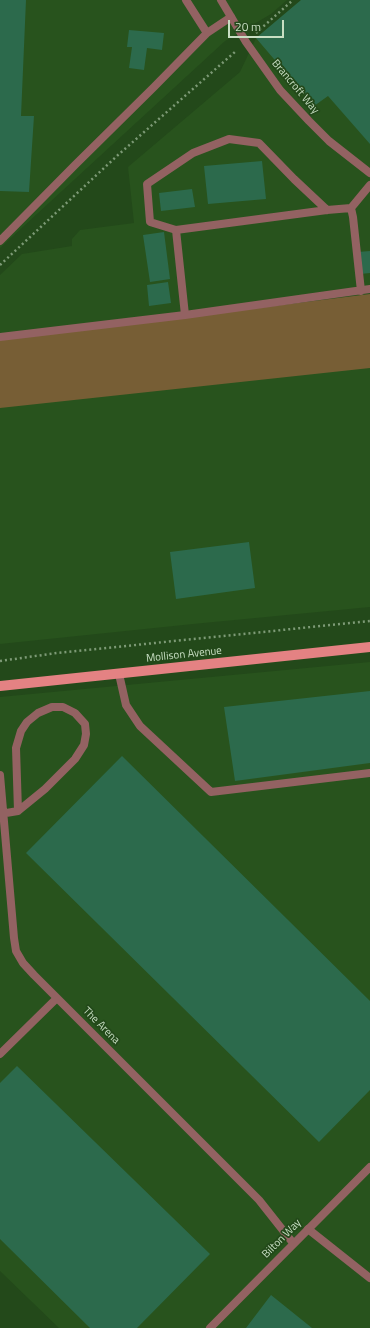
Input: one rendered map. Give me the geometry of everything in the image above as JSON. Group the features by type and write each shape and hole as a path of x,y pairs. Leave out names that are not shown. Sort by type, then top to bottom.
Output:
{"main road":[{"name":"Mollison Avenue","path":"0,686 370,647"}],"street":[{"path":"186,0 207,33"},
{"name":"Brancroft Way","path":"221,0 246,42 280,90 308,121 329,141 370,173"},
{"path":"0,242 207,33 231,17"},
{"path":"327,210 259,143 230,139 193,153 147,184 150,222 176,230 351,208 370,185"},
{"path":"351,208 354,217 361,291"},
{"path":"176,230 185,315"},
{"path":"0,337 185,315 370,290"},
{"path":"119,674 126,705 140,726 211,792 370,773"},
{"path":"2,814 18,811 45,789 75,759 84,746 86,734 85,724 75,713 63,707 52,707 38,712 27,722 21,731 16,748 18,811"},
{"name":"The Arena","path":"0,776 2,814 16,951 27,967 57,998 259,1200 293,1243"},
{"path":"0,1054 57,998"},
{"name":"Bilton Way","path":"210,1328 370,1167"},
{"path":"308,1229 370,1278"}],"path":[{"path":"256,32 293,0"},
{"path":"0,265 118,154 237,50"},
{"path":"0,661 57,653 370,621"}],"shaded area":[{"path":"0,0 287,0 271,14 225,41 0,248"},
{"path":"301,0 370,0 370,607 0,644 0,275 22,254 72,246 72,239 80,230 134,223 128,167 240,72 256,38"},
{"path":"370,294 370,368 0,408 0,340"},
{"path":"370,662 370,1328 59,1328 0,1271 0,697"}],"building":[{"path":"0,0 26,0 21,116 34,116 29,192 0,191"},
{"path":"301,0 370,0 370,144 328,96 314,106 256,38"},
{"path":"129,30 164,33 162,50 147,48 144,70 129,68 132,47 127,47"},
{"path":"262,161 266,199 208,204 204,166"},
{"path":"192,189 195,207 161,211 159,193"},
{"path":"164,232 170,279 150,282 143,235"},
{"path":"370,251 370,273 360,274 358,252"},
{"path":"168,282 171,303 149,306 147,285"},
{"path":"249,542 255,588 176,599 170,552"},
{"path":"370,691 370,763 235,781 224,707"},
{"path":"122,756 370,1001 370,1090 319,1142 26,853"},
{"path":"17,1066 210,1254 137,1328 90,1328 0,1239 0,1083"},
{"path":"271,1295 312,1328 246,1328"}]}
